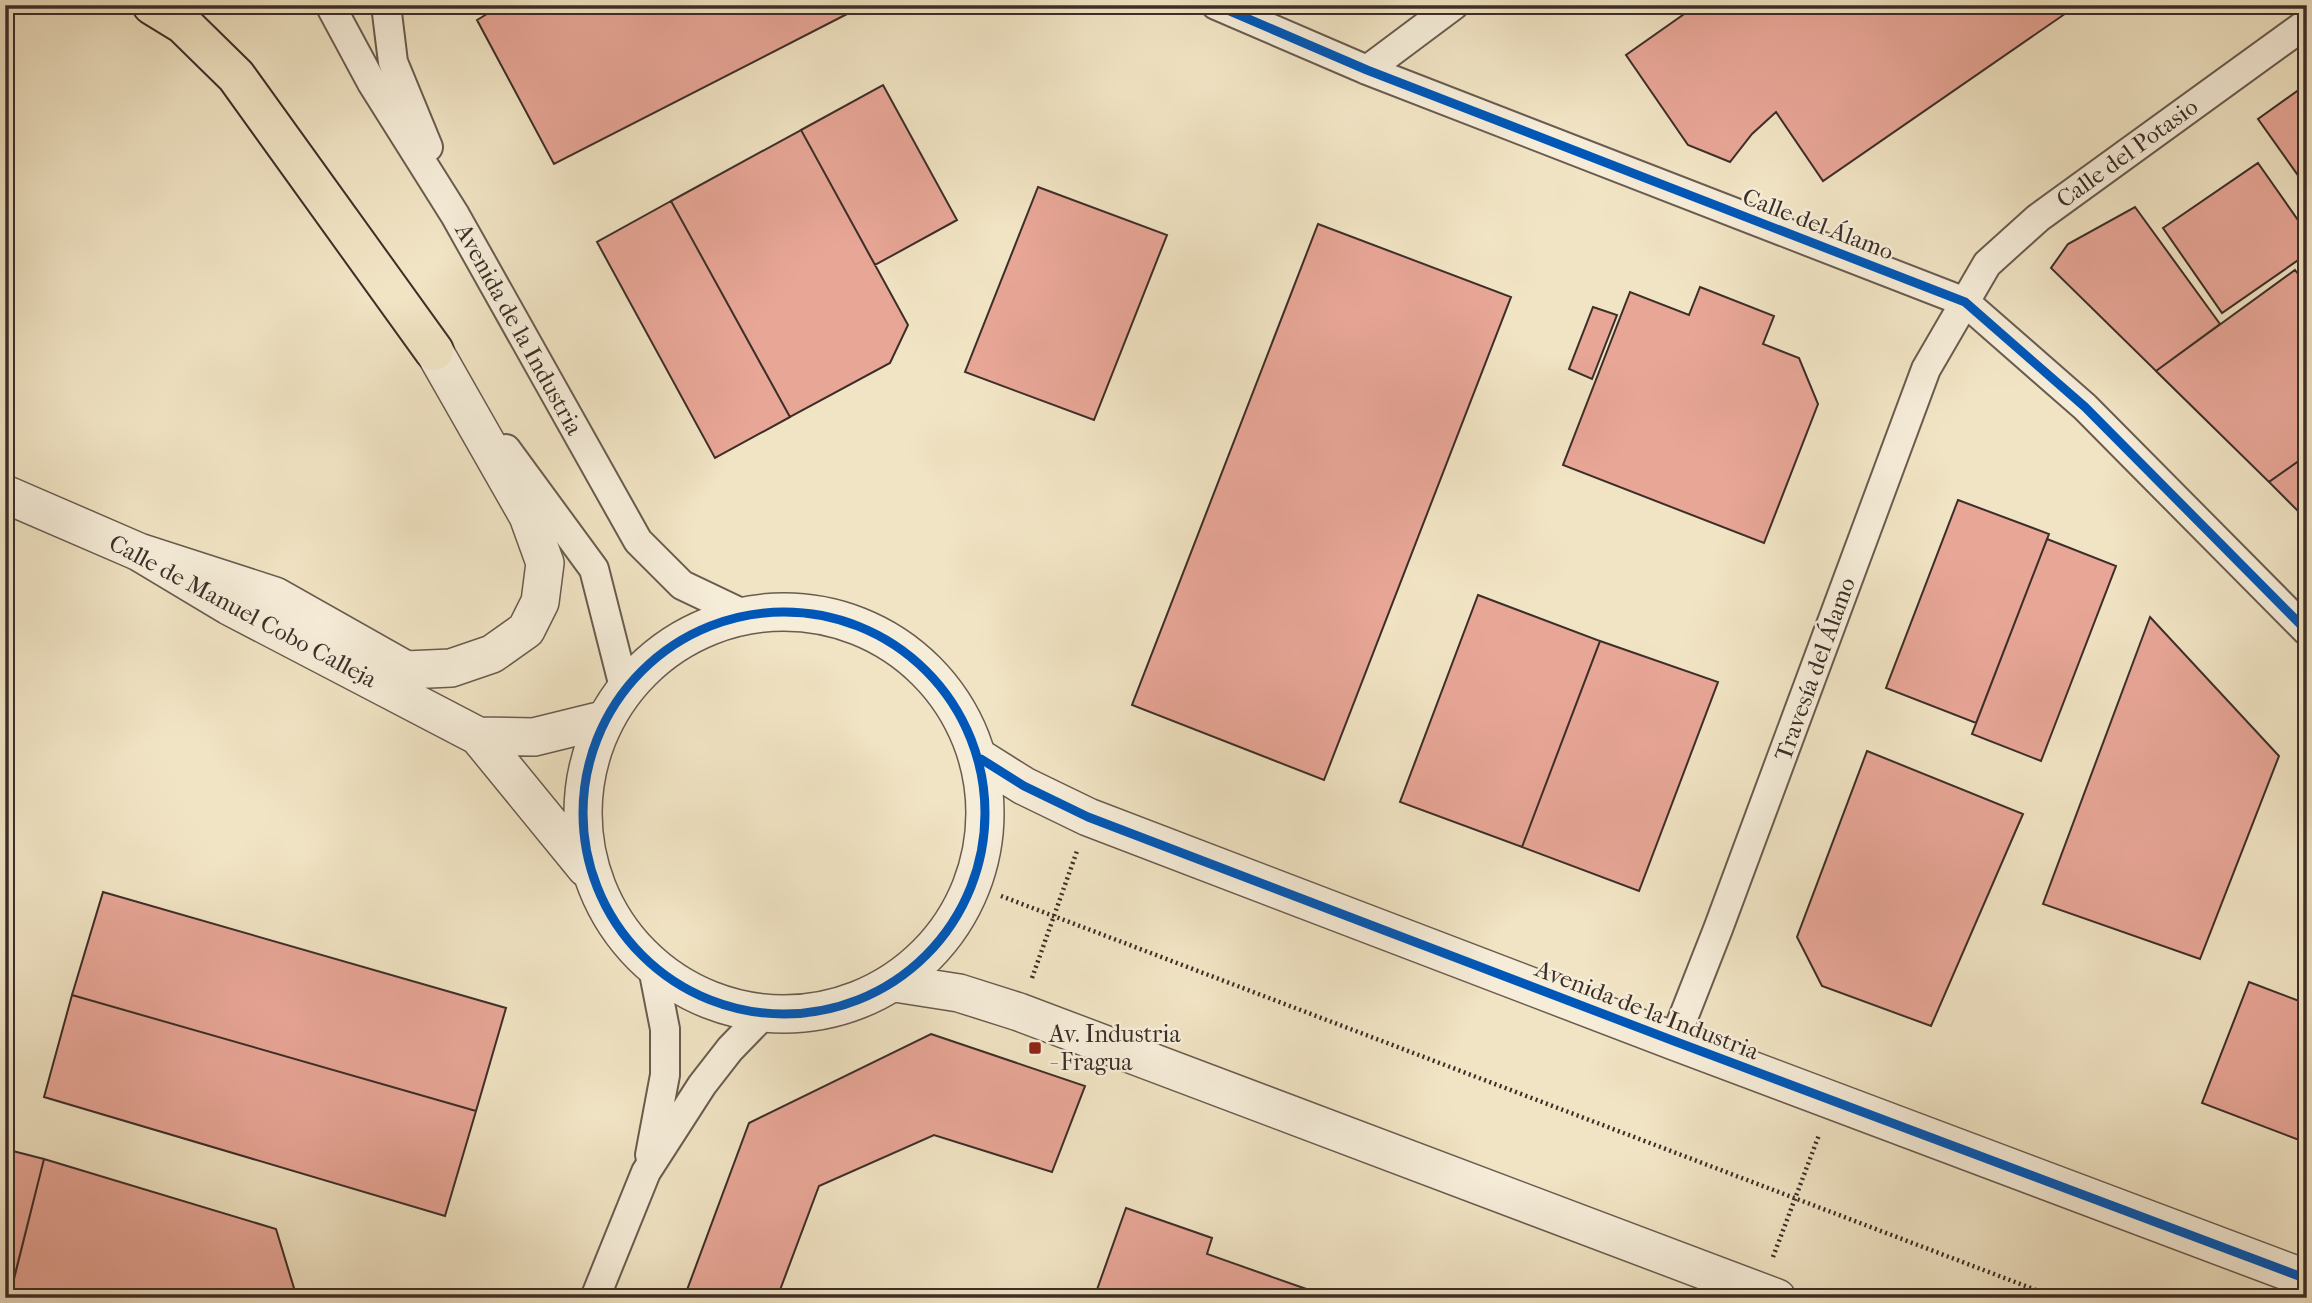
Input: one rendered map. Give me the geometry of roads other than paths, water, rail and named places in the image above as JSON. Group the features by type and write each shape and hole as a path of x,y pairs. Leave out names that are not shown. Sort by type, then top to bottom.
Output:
{"highway":[{"path":"152,5 183,24 236,76 434,351"}],"street":[{"name":"Avenida de la Industria","path":"330,5 372,83 455,215 638,541 682,585 745,615"},
{"path":"386,5 393,62 455,215"},
{"name":"Calle del Álamo","path":"1216,5 1367,70 1965,302 2085,407 2307,631"},
{"path":"1367,70 1454,5"},
{"name":"Calle del Potasio","path":"1965,302 1987,264 2038,218 2307,23"},
{"name":"Travesía del Álamo","path":"1674,1041 1926,369 1965,302"},
{"path":"139,552 275,596 406,670 452,668 492,654 526,630 540,602 545,563 528,516 434,351"},
{"path":"434,351 594,569 624,687"},
{"name":"Calle de Manuel Cobo Calleja","path":"5,494 139,552 229,606 478,736 589,872"},
{"path":"796,613 846,620 914,658 953,699 981,760 987,823 974,885 942,940 895,983 832,1010 763,1015 705,999 653,968 614,925 589,872 581,821 586,769 603,720 624,687 664,649 745,615 796,613"},
{"name":"Calle de Manuel Cobo Calleja","path":"478,736 534,737 603,720"},
{"name":"Avenida de la Industria","path":"981,760 1024,786 1088,817 2307,1279"},
{"path":"646,1172 665,1075 665,1030 653,968"},
{"path":"895,983 959,993 1020,1012 1768,1294"},
{"path":"595,1298 646,1172 702,1085 730,1049 763,1015"}],"place":[{"name":"Av. Industria - Fragua","path":"1035,1048"}]}
